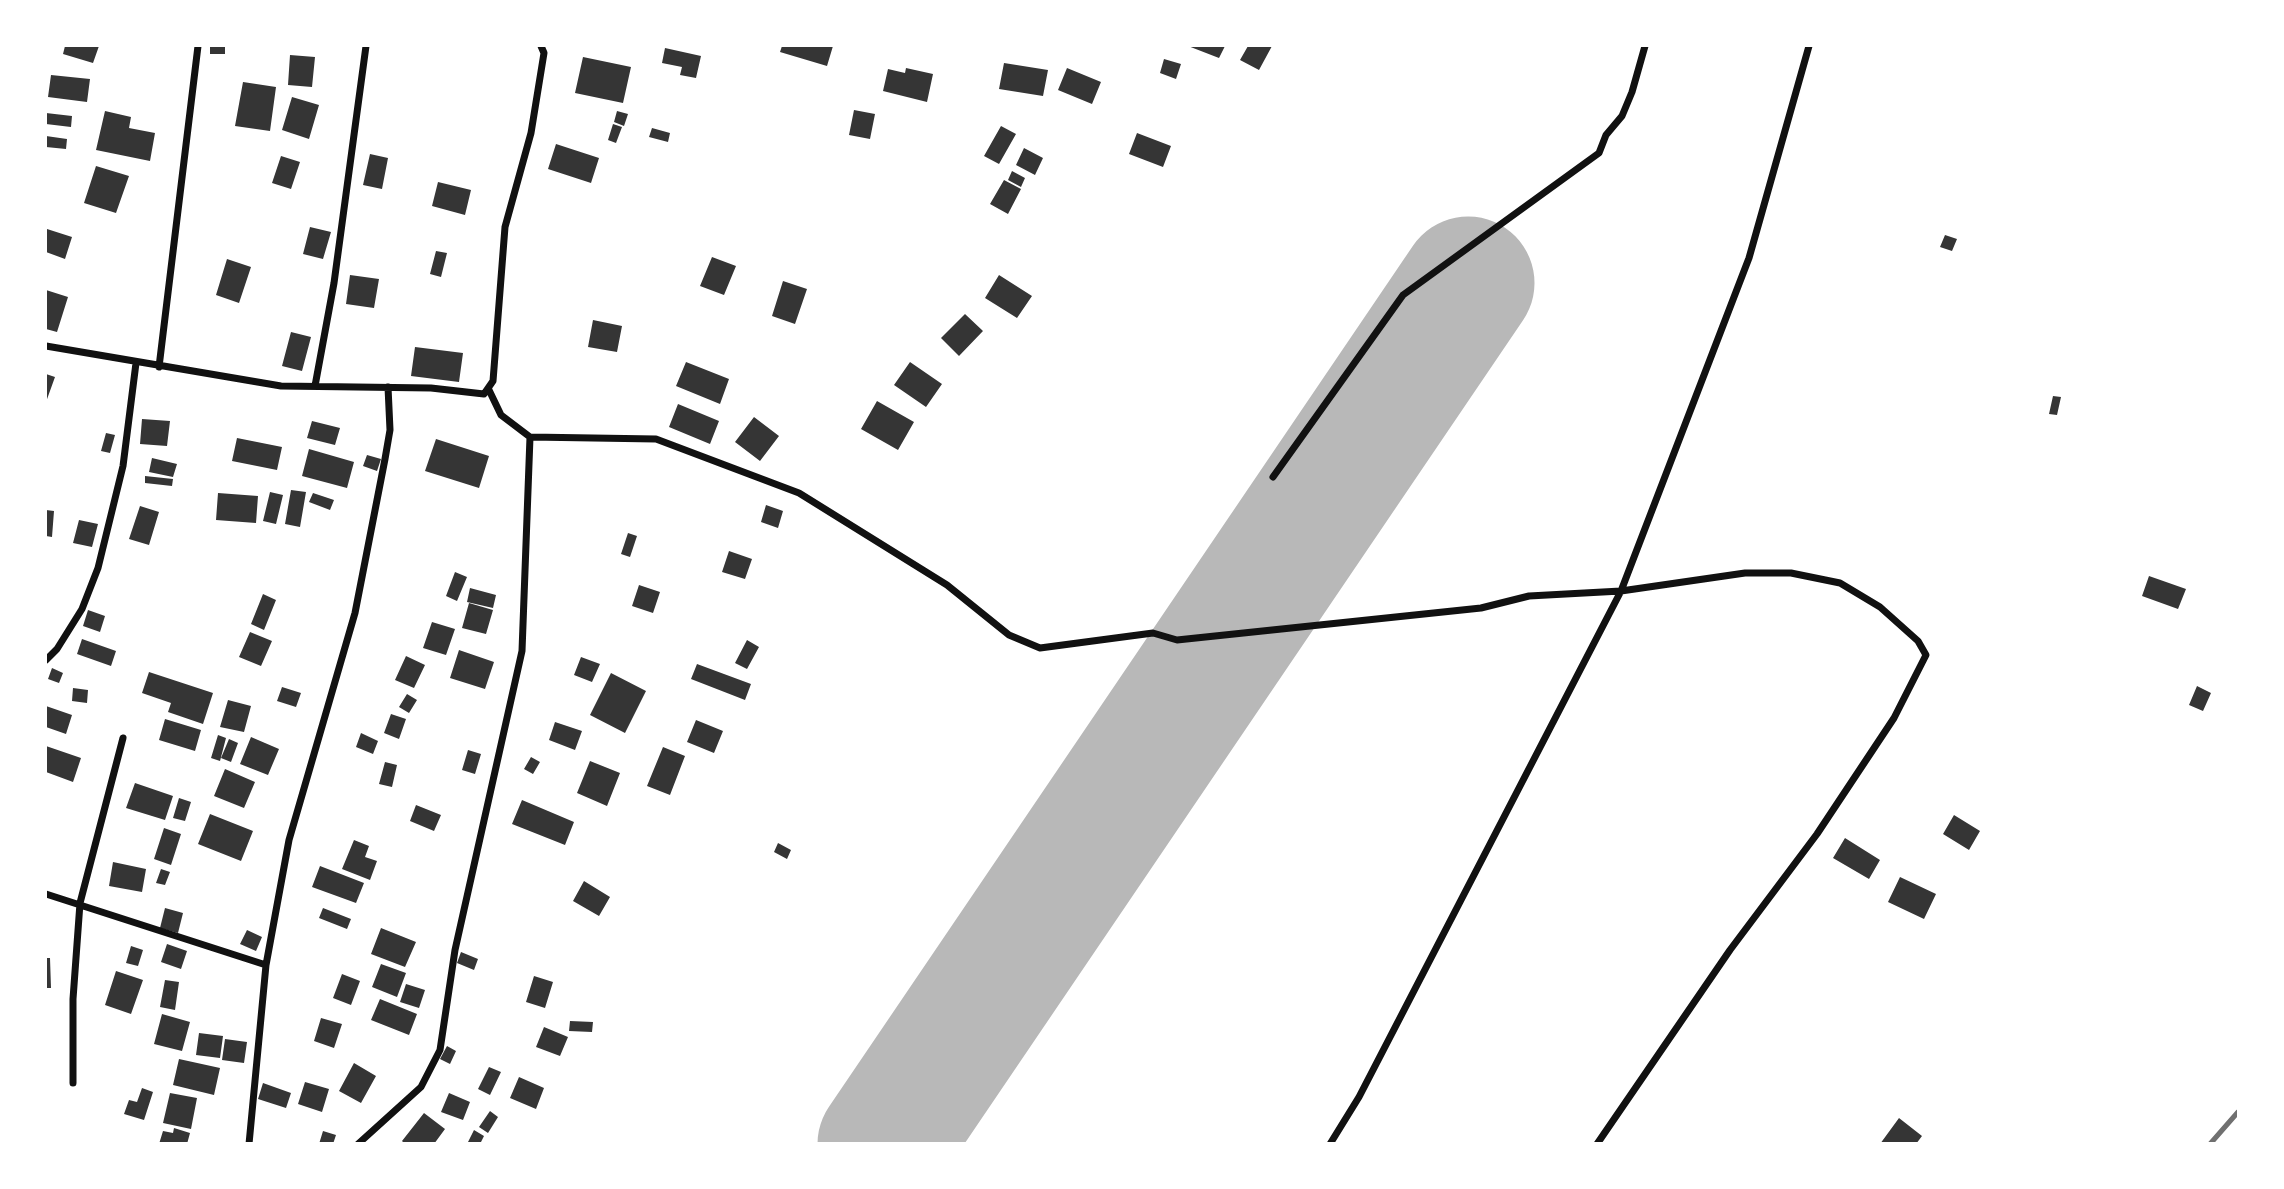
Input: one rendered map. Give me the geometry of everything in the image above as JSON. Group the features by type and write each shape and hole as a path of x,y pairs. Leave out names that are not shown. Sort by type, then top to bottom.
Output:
{"street":[{"path":"159,367 198,46"},
{"path":"315,386 334,283 366,46"},
{"path":"1273,477 1403,295 1599,153 1605,135 1622,116 1645,46"},
{"path":"1330,1143 1359,1097 1621,591 1749,258 1810,46"},
{"path":"46,346 248,382 431,388 477,394 489,390 493,381 508,208 523,169 544,48"},
{"path":"46,660 57,649 82,609 98,568 123,466 136,363"},
{"path":"249,1143 266,965 289,840 355,613 386,459 390,430 388,387"},
{"path":"489,390 501,415 530,437 656,439 799,493 947,585 1009,635 1040,648 1153,632 1177,640 1481,608 1528,596 1621,591 1745,573 1791,573 1840,583 1880,607 1918,641 1926,655 1894,718 1817,834 1730,950 1597,1143"},
{"path":"358,1143 421,1087 440,1050 455,950 522,651 530,437"},
{"path":"73,1083 73,999 80,903 123,738"},
{"path":"46,894 266,965"}],"building":[{"path":"65,46 99,46 93,63 63,54"},
{"path":"210,46 225,46 225,54 210,54"},
{"path":"782,46 833,46 827,66 780,52"},
{"path":"1188,46 1225,46 1219,58"},
{"path":"1248,46 1272,46 1259,70 1240,60"},
{"path":"665,48 701,56 696,78 680,75 682,67 662,63"},
{"path":"290,55 315,57 312,87 288,85"},
{"path":"583,57 631,67 623,103 575,93"},
{"path":"1164,59 1181,64 1176,79 1160,73"},
{"path":"1004,63 1048,70 1043,96 999,89"},
{"path":"906,68 933,74 927,102 883,91 888,69 905,73"},
{"path":"1067,68 1101,82 1092,104 1058,90"},
{"path":"51,75 90,79 87,102 48,97"},
{"path":"243,82 276,87 270,131 235,126"},
{"path":"292,97 319,105 309,139 282,130"},
{"path":"854,110 875,114 870,139 849,135"},
{"path":"105,111 131,117 129,128 155,133 150,161 96,150"},
{"path":"617,111 628,114 624,126 614,122"},
{"path":"46,113 72,116 71,127 46,124"},
{"path":"613,124 622,127 616,143 608,140"},
{"path":"1001,126 1016,134 999,164 984,156"},
{"path":"652,128 670,133 668,142 649,137"},
{"path":"1137,133 1171,146 1163,167 1129,154"},
{"path":"46,136 67,139 66,149 46,147"},
{"path":"556,144 599,158 591,183 548,169"},
{"path":"1024,148 1043,158 1035,175 1016,165"},
{"path":"370,154 388,158 382,189 363,185"},
{"path":"281,156 300,162 291,189 272,183"},
{"path":"96,166 129,176 116,213 84,203"},
{"path":"1012,171 1025,178 1021,187 1008,180"},
{"path":"1004,180 1021,189 1008,214 990,204"},
{"path":"438,182 471,190 465,215 432,206"},
{"path":"310,227 331,232 323,259 303,254"},
{"path":"47,229 72,237 65,259 46,252"},
{"path":"1945,235 1957,239 1952,251 1940,247"},
{"path":"436,251 447,253 441,277 430,274"},
{"path":"712,257 736,266 724,295 700,286"},
{"path":"227,259 251,267 239,303 216,295"},
{"path":"350,275 379,279 374,308 346,304"},
{"path":"999,275 1032,296 1017,318 985,298"},
{"path":"783,281 807,289 795,324 772,316"},
{"path":"46,290 68,297 57,332 46,329"},
{"path":"965,314 983,331 959,356 941,338"},
{"path":"593,320 622,326 617,352 588,347"},
{"path":"291,332 311,337 302,371 282,366"},
{"path":"415,347 463,353 459,382 411,376"},
{"path":"686,362 729,379 720,404 676,386"},
{"path":"910,362 942,384 926,407 894,385"},
{"path":"46,374 55,377 46,402"},
{"path":"2053,396 2061,397 2057,415 2049,414"},
{"path":"877,401 914,422 898,450 861,429"},
{"path":"678,404 719,421 710,444 669,427"},
{"path":"754,417 779,436 760,461 735,442"},
{"path":"142,419 170,421 167,446 140,444"},
{"path":"312,421 340,428 335,445 307,438"},
{"path":"106,433 115,435 110,453 101,451"},
{"path":"237,438 282,447 277,470 232,461"},
{"path":"436,439 489,456 479,488 425,471"},
{"path":"309,449 354,462 347,488 302,476"},
{"path":"367,455 381,459 377,471 363,466"},
{"path":"152,458 177,464 173,477 149,472"},
{"path":"145,476 173,479 172,486 145,483"},
{"path":"291,490 306,492 300,527 285,524"},
{"path":"270,492 283,495 276,524 263,521"},
{"path":"218,493 258,496 256,523 216,520"},
{"path":"313,493 334,500 330,510 309,502"},
{"path":"766,505 783,511 778,528 761,522"},
{"path":"140,506 159,512 149,545 129,539"},
{"path":"46,510 54,511 52,537 46,536"},
{"path":"79,520 98,524 92,547 73,543"},
{"path":"628,533 637,536 630,557 621,554"},
{"path":"729,551 752,559 745,579 722,572"},
{"path":"455,572 467,577 457,601 446,596"},
{"path":"2149,576 2186,589 2178,609 2142,596"},
{"path":"639,585 660,592 653,613 632,606"},
{"path":"470,588 496,595 493,608 467,602"},
{"path":"263,594 276,600 264,630 251,624"},
{"path":"469,603 493,610 486,634 462,628"},
{"path":"88,610 105,616 100,632 83,626"},
{"path":"432,622 455,629 446,655 423,648"},
{"path":"250,632 272,641 261,666 239,657"},
{"path":"82,639 116,651 111,666 77,654"},
{"path":"747,640 759,647 747,669 735,663"},
{"path":"459,650 494,662 485,689 450,678"},
{"path":"406,656 425,665 414,688 395,680"},
{"path":"581,657 600,664 592,682 574,675"},
{"path":"697,664 751,684 745,700 691,679"},
{"path":"52,668 63,673 59,683 48,679"},
{"path":"149,672 213,693 203,724 168,712 171,703 142,693"},
{"path":"611,673 646,691 625,733 590,715"},
{"path":"2197,686 2211,693 2203,711 2189,705"},
{"path":"282,687 301,693 296,707 277,701"},
{"path":"73,688 88,690 87,703 72,701"},
{"path":"407,694 417,700 409,713 399,707"},
{"path":"228,700 251,706 244,732 220,727"},
{"path":"46,706 72,715 66,734 46,727"},
{"path":"391,714 406,719 399,739 384,733"},
{"path":"165,719 201,730 195,751 159,740"},
{"path":"696,720 723,731 714,753 687,742"},
{"path":"555,722 582,731 575,750 549,740"},
{"path":"361,733 378,741 373,754 356,747"},
{"path":"218,735 226,738 220,761 211,758"},
{"path":"251,737 279,749 268,775 240,764"},
{"path":"229,739 238,743 231,762 221,758"},
{"path":"46,746 81,758 73,782 46,772"},
{"path":"663,747 685,756 670,795 647,786"},
{"path":"468,750 481,754 475,774 462,770"},
{"path":"531,757 540,762 533,774 524,769"},
{"path":"590,761 620,773 607,806 577,793"},
{"path":"385,762 397,765 392,787 379,784"},
{"path":"225,769 255,782 244,808 214,796"},
{"path":"135,783 173,796 165,820 126,808"},
{"path":"179,798 191,802 185,821 173,818"},
{"path":"522,800 574,822 565,845 512,824"},
{"path":"416,805 441,815 434,831 410,821"},
{"path":"210,814 253,831 241,861 198,844"},
{"path":"1954,815 1980,831 1969,850 1943,834"},
{"path":"164,828 181,834 171,865 154,859"},
{"path":"1845,838 1880,860 1869,879 1833,858"},
{"path":"354,840 369,846 365,857 377,861 370,880 342,869"},
{"path":"778,843 791,850 787,859 774,852"},
{"path":"113,862 146,869 142,892 109,886"},
{"path":"320,866 364,883 356,903 312,887"},
{"path":"161,869 170,872 165,885 156,883"},
{"path":"1900,877 1936,894 1924,919 1888,902"},
{"path":"584,881 610,897 599,916 573,901"},
{"path":"165,908 183,913 178,933 160,928"},
{"path":"323,908 351,919 347,929 319,918"},
{"path":"381,928 416,942 405,967 371,954"},
{"path":"247,930 262,937 256,951 240,944"},
{"path":"167,944 187,951 181,969 161,962"},
{"path":"131,946 143,950 138,966 126,963"},
{"path":"461,952 478,959 474,970 457,963"},
{"path":"46,958 50,958 51,988 46,988"},
{"path":"381,964 406,973 397,997 372,987"},
{"path":"116,971 143,980 131,1014 105,1005"},
{"path":"342,974 360,981 351,1005 333,998"},
{"path":"534,976 553,982 545,1008 526,1002"},
{"path":"165,980 179,982 175,1010 160,1007"},
{"path":"406,984 425,990 419,1008 400,1002"},
{"path":"380,999 417,1014 409,1035 371,1020"},
{"path":"162,1014 190,1022 182,1051 154,1044"},
{"path":"321,1018 342,1024 334,1048 314,1041"},
{"path":"570,1021 593,1022 592,1032 569,1031"},
{"path":"544,1027 568,1037 560,1056 536,1047"},
{"path":"199,1033 223,1036 220,1058 196,1055"},
{"path":"225,1039 247,1042 244,1063 222,1060"},
{"path":"447,1046 456,1051 450,1064 440,1059"},
{"path":"179,1059 220,1068 214,1095 173,1085"},
{"path":"354,1063 376,1076 361,1103 339,1091"},
{"path":"489,1067 501,1072 490,1095 478,1089"},
{"path":"519,1077 544,1088 536,1109 510,1098"},
{"path":"305,1082 329,1089 322,1112 298,1104"},
{"path":"263,1083 291,1093 286,1108 258,1099"},
{"path":"142,1088 153,1092 144,1120 124,1114 129,1100 137,1102"},
{"path":"170,1093 197,1098 191,1129 163,1123"},
{"path":"449,1093 470,1102 463,1120 441,1112"},
{"path":"490,1111 498,1117 488,1133 479,1127"},
{"path":"424,1113 445,1129 434,1144 405,1144 402,1141"},
{"path":"1899,1118 1922,1136 1916,1144 1880,1144"},
{"path":"174,1128 190,1133 187,1144 159,1144 163,1131 173,1133"},
{"path":"474,1130 484,1136 480,1144 467,1144"},
{"path":"323,1131 336,1135 333,1144 319,1144"}],"runway":[{"path":"884,1144 1468,283"}],"railway":[{"path":"2210,1144 2238,1112"}]}
